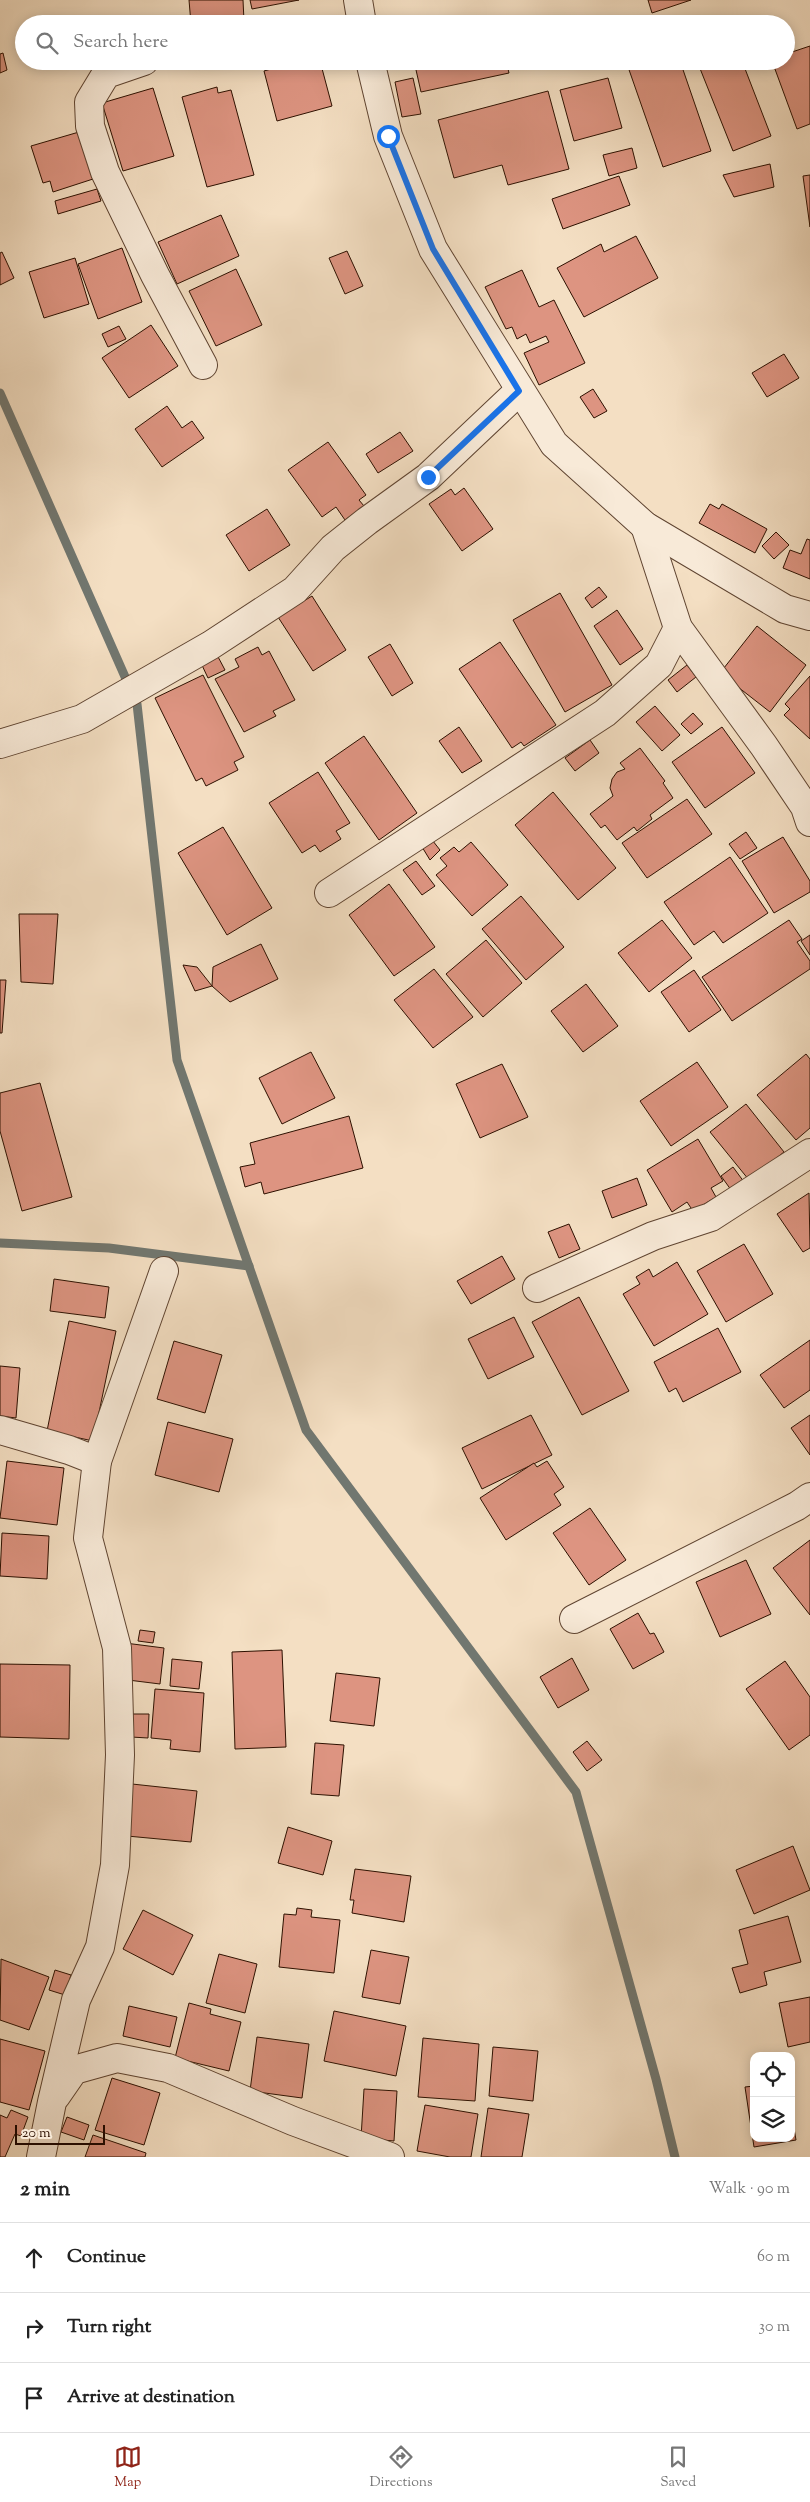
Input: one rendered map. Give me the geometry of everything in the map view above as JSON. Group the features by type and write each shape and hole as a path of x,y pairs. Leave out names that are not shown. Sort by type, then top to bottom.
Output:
{"street":[{"path":"358,0 360,15"},
{"path":"118,70 106,74 89,102 90,126 105,172 155,275 202,365"},
{"path":"372,70 388,136 433,249 519,391 554,444 645,526 785,609 810,616"},
{"path":"0,744 82,719 211,645 295,590 333,548 366,521 428,477 519,391"},
{"path":"645,526 678,628 764,746 805,807 810,822"},
{"path":"329,893 605,713 659,665 678,628"},
{"path":"537,1288 652,1236 711,1217 810,1152"},
{"path":"42,2157 52,2102 76,2000 100,1947 115,1865 120,1755 117,1648 88,1538 97,1461 164,1271"},
{"path":"0,1430 69,1450 97,1461"},
{"path":"574,1619 797,1506 810,1497"},
{"path":"52,2102 74,2070 117,2058 168,2068 292,2121 390,2157"}],"building":[{"path":"189,0 243,0 244,15 190,15"},
{"path":"250,0 299,0 252,9"},
{"path":"648,0 691,0 652,13"},
{"path":"810,46 810,124 797,129 775,70 795,70 795,51"},
{"path":"3,53 7,70 0,73 0,54"},
{"path":"322,70 332,106 277,121 264,71"},
{"path":"416,70 508,70 509,73 421,92"},
{"path":"629,70 683,70 711,151 663,167"},
{"path":"701,70 745,70 771,136 733,151"},
{"path":"413,78 421,114 402,117 395,82"},
{"path":"608,78 622,128 574,141 560,90"},
{"path":"217,87 218,93 231,90 254,175 207,187 182,97"},
{"path":"153,88 174,156 123,171 102,103"},
{"path":"548,91 569,169 508,185 502,165 454,178 438,120"},
{"path":"79,132 93,179 53,192 50,181 43,183 31,146"},
{"path":"632,148 637,168 609,176 603,155"},
{"path":"770,164 774,187 734,197 723,175"},
{"path":"810,175 810,227 803,176"},
{"path":"619,176 630,205 563,229 552,199"},
{"path":"97,189 101,201 58,214 55,201"},
{"path":"221,215 239,256 177,284 158,242"},
{"path":"636,236 658,278 584,317 557,268 601,244 604,252"},
{"path":"122,248 142,302 98,319 78,264"},
{"path":"347,251 363,286 345,294 329,258"},
{"path":"2,252 14,278 0,285 0,253"},
{"path":"75,258 89,304 44,318 29,272"},
{"path":"236,269 262,325 216,346 189,291"},
{"path":"522,270 539,307 554,300 585,363 539,385 524,353 549,342 546,336 530,343 526,334 517,339 512,327 506,329 485,287"},
{"path":"151,325 178,366 129,398 102,358"},
{"path":"119,326 126,339 108,347 102,334"},
{"path":"784,354 799,378 767,397 752,373"},
{"path":"593,389 607,411 594,418 580,397"},
{"path":"167,406 182,428 192,421 204,438 162,467 135,429"},
{"path":"400,432 413,451 378,473 366,454"},
{"path":"328,442 366,495 359,500 364,506 345,520 336,507 322,517 288,470"},
{"path":"464,488 493,529 462,551 429,504 451,489 455,495"},
{"path":"710,504 719,509 722,504 767,529 755,553 699,523"},
{"path":"267,509 290,545 249,571 226,535"},
{"path":"776,532 789,545 774,559 762,546"},
{"path":"807,539 810,540 810,579 783,568 790,550 801,554"},
{"path":"599,587 607,597 592,608 585,598"},
{"path":"560,593 612,685 565,712 513,620"},
{"path":"312,596 346,650 313,671 278,617"},
{"path":"617,610 643,649 620,665 594,626"},
{"path":"757,626 806,665 770,712 720,673"},
{"path":"500,642 556,725 524,746 521,742 512,748 459,669"},
{"path":"390,644 413,683 392,696 368,657"},
{"path":"258,647 262,655 269,651 295,700 273,711 276,716 244,732 215,679 239,667 235,659"},
{"path":"216,653 225,670 208,678 200,661"},
{"path":"687,665 696,677 677,692 668,680"},
{"path":"203,675 244,757 234,762 238,770 206,786 202,778 196,781 155,698"},
{"path":"810,676 810,739 784,715 790,709 785,704"},
{"path":"655,706 680,735 662,751 636,722"},
{"path":"693,713 703,724 691,734 681,724"},
{"path":"459,727 482,761 462,773 439,741"},
{"path":"722,727 755,773 705,808 672,762"},
{"path":"364,736 417,813 379,840 325,763"},
{"path":"590,740 599,753 575,771 565,758"},
{"path":"640,748 665,781 663,783 673,798 650,815 652,819 637,831 634,827 617,840 605,825 601,828 590,814 613,796 610,788 612,779 617,772 625,769 620,763"},
{"path":"318,772 350,823 336,831 341,839 320,852 315,845 302,853 269,803"},
{"path":"553,792 616,868 578,900 515,825"},
{"path":"687,799 712,834 647,878 622,843"},
{"path":"223,827 272,908 227,935 178,853"},
{"path":"746,832 757,848 740,859 729,844"},
{"path":"429,836 440,850 430,860 419,842"},
{"path":"783,837 810,881 810,892 774,913 742,861"},
{"path":"471,842 508,885 472,916 436,875 447,866 440,858 454,847 459,852"},
{"path":"730,857 768,913 723,943 714,931 694,945 664,902"},
{"path":"416,861 435,886 422,895 403,870"},
{"path":"389,884 435,947 394,976 349,915"},
{"path":"521,896 564,947 526,980 482,929"},
{"path":"19,914 58,914 53,984 21,982"},
{"path":"662,920 692,958 649,992 618,953"},
{"path":"789,920 802,939 797,942 810,961 810,969 732,1021 702,977"},
{"path":"810,935 810,955 801,941"},
{"path":"486,940 522,983 483,1017 446,974"},
{"path":"261,944 278,979 230,1002 212,986 213,967"},
{"path":"183,965 197,967 212,986 195,991"},
{"path":"434,969 473,1017 433,1048 394,1000"},
{"path":"694,970 721,1010 689,1032 661,992"},
{"path":"0,980 6,980 2,1033 0,1033"},
{"path":"586,984 618,1026 583,1052 551,1011"},
{"path":"311,1052 335,1098 282,1124 259,1078"},
{"path":"806,1054 810,1059 810,1128 796,1140 757,1095"},
{"path":"697,1062 728,1107 671,1146 640,1101"},
{"path":"502,1064 528,1117 480,1138 456,1084"},
{"path":"40,1083 72,1197 22,1211 0,1131 0,1093"},
{"path":"746,1104 784,1152 749,1180 710,1132"},
{"path":"349,1116 363,1168 264,1194 261,1182 245,1187 240,1167 255,1164 250,1143"},
{"path":"698,1139 723,1181 711,1188 716,1197 693,1211 687,1202 672,1212 647,1170"},
{"path":"733,1167 747,1186 734,1194 721,1176"},
{"path":"637,1178 647,1205 612,1218 602,1191"},
{"path":"809,1193 810,1248 803,1252 777,1214"},
{"path":"569,1224 580,1249 559,1258 548,1232"},
{"path":"744,1244 773,1294 726,1322 697,1271"},
{"path":"502,1256 515,1279 471,1304 457,1281"},
{"path":"677,1262 708,1314 654,1346 623,1294 640,1284 636,1277 649,1269 653,1277"},
{"path":"54,1279 109,1287 105,1318 50,1311"},
{"path":"579,1297 629,1391 582,1415 532,1322"},
{"path":"514,1317 534,1357 488,1379 468,1339"},
{"path":"69,1321 116,1331 93,1441 47,1431"},
{"path":"718,1328 741,1372 683,1402 676,1388 669,1392 654,1362"},
{"path":"810,1340 810,1390 784,1408 760,1375"},
{"path":"174,1341 222,1355 205,1413 157,1399"},
{"path":"0,1366 20,1368 16,1418 0,1416"},
{"path":"531,1415 552,1455 482,1489 462,1448"},
{"path":"810,1415 810,1455 791,1428"},
{"path":"168,1422 233,1439 219,1492 155,1475"},
{"path":"7,1461 64,1468 57,1525 0,1518"},
{"path":"547,1461 564,1487 554,1494 561,1505 506,1540 480,1498 534,1463 537,1467"},
{"path":"590,1508 626,1560 589,1585 553,1533"},
{"path":"2,1533 49,1536 47,1579 0,1576"},
{"path":"810,1540 810,1615 773,1568"},
{"path":"746,1560 771,1614 720,1637 696,1582"},
{"path":"638,1613 650,1634 654,1633 664,1652 633,1669 610,1629"},
{"path":"140,1630 155,1632 153,1643 138,1641"},
{"path":"125,1643 164,1648 160,1684 120,1679"},
{"path":"282,1650 286,1747 235,1749 232,1652"},
{"path":"572,1658 589,1690 558,1708 540,1677"},
{"path":"172,1659 202,1662 199,1689 170,1686"},
{"path":"785,1661 810,1697 810,1735 789,1750 746,1689"},
{"path":"0,1664 70,1665 69,1739 0,1737"},
{"path":"336,1673 380,1678 374,1726 330,1721"},
{"path":"155,1689 204,1693 200,1752 170,1749 171,1740 151,1738"},
{"path":"132,1714 149,1714 148,1738 131,1737"},
{"path":"587,1741 602,1760 587,1771 573,1752"},
{"path":"315,1743 344,1745 339,1796 311,1794"},
{"path":"132,1784 197,1791 191,1842 127,1836"},
{"path":"288,1827 332,1841 323,1875 278,1863"},
{"path":"793,1846 810,1890 754,1914 736,1870"},
{"path":"355,1869 411,1876 404,1922 352,1913 354,1900 350,1900"},
{"path":"297,1908 312,1910 311,1917 340,1920 334,1973 279,1967 284,1914 296,1915"},
{"path":"143,1910 193,1935 173,1975 123,1949"},
{"path":"788,1916 801,1962 764,1972 767,1985 740,1993 732,1968 748,1964 739,1930"},
{"path":"371,1950 409,1957 400,2004 362,1997"},
{"path":"219,1954 257,1964 245,2013 206,2003"},
{"path":"1,1959 49,1977 29,2030 0,2020"},
{"path":"55,1970 71,1975 65,1995 49,1990"},
{"path":"810,1997 810,2042 788,2047 779,2003"},
{"path":"189,2003 211,2009 210,2014 241,2022 229,2071 175,2058"},
{"path":"129,2006 177,2017 170,2047 123,2036"},
{"path":"334,2011 406,2026 396,2076 324,2061"},
{"path":"257,2037 309,2044 302,2098 250,2091"},
{"path":"423,2038 479,2044 475,2101 418,2097"},
{"path":"0,2039 45,2051 29,2110 0,2102"},
{"path":"493,2047 538,2051 533,2101 489,2096"},
{"path":"112,2078 160,2093 144,2145 95,2130"},
{"path":"750,2086 750,2120 745,2087"},
{"path":"364,2089 397,2091 394,2141 361,2138"},
{"path":"425,2105 478,2114 471,2157 450,2157 417,2151"},
{"path":"488,2108 529,2114 522,2157 481,2157"},
{"path":"11,2110 28,2117 21,2136 15,2134 5,2157 0,2157 0,2115 7,2118"},
{"path":"67,2117 89,2125 84,2140 61,2132"},
{"path":"93,2135 146,2153 145,2157 85,2157"},
{"path":"753,2142 784,2142 754,2147"}],"waterway":[{"path":"0,393 137,704 177,1060 306,1430 576,1792 656,2079 675,2157"},
{"path":"0,1243 109,1248 249,1266"}],"route":[{"path":"388,136 433,249 519,391 428,477"}]}
